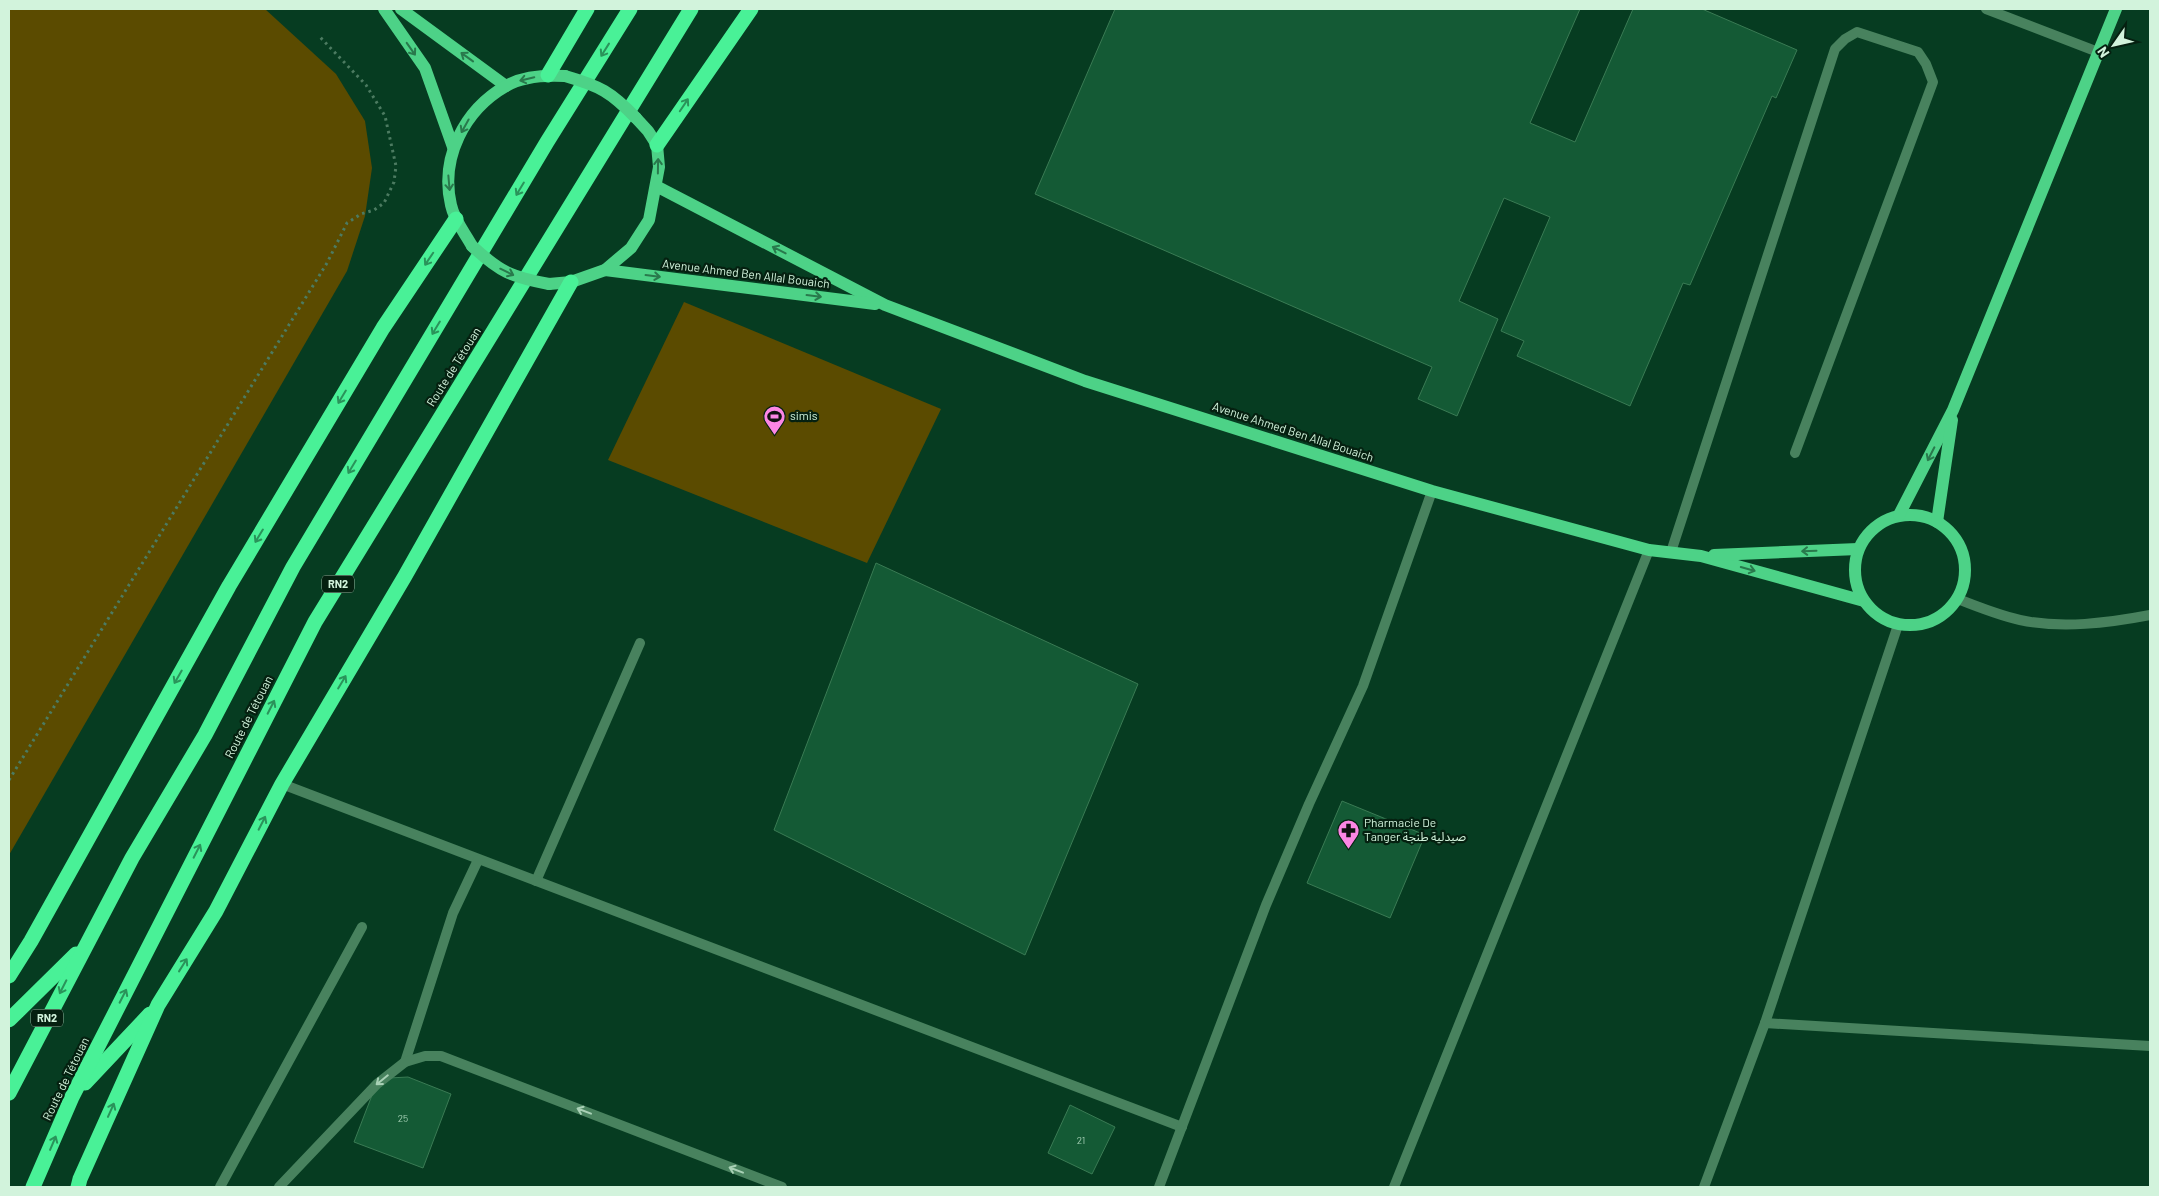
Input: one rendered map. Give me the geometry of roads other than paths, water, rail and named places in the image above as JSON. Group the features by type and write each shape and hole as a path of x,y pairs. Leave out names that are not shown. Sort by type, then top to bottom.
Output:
{"highway":[{"path":"548,76 587,9"},
{"name":"RN2","path":"9,1093 132,858 205,736 293,567 547,142 630,9"},
{"name":"Route de Tétouan","path":"33,1187 72,1097 315,622 692,9"},
{"path":"657,145 751,9"},
{"path":"9,976 31,941 239,569 384,328 456,219"},
{"path":"78,1187 158,1005 216,911 282,784 405,576 571,282"},
{"path":"9,1020 86,944"},
{"path":"72,1097 158,1005"}],"main road":[{"path":"384,9 425,68 453,147"},
{"path":"401,9 506,86"},
{"path":"1899,516 1953,410 2116,9"},
{"path":"548,76 565,76 592,84 617,98 648,131 657,145 659,167 649,220 631,248 605,270 571,282 548,284 520,278 493,266 472,246 456,219 451,206 448,176 453,147 473,111 506,86 526,78 548,76"},
{"name":"Avenue Ahmed Ben Allal Bouaich","path":"656,186 885,305 1085,381 1432,491 1649,550 1701,556 1864,602"},
{"name":"Avenue Ahmed Ben Allal Bouaich","path":"605,270 885,305"},
{"path":"1937,522 1953,410"},
{"path":"1918,515 1937,522 1951,533 1961,548 1965,565 1964,583 1958,599 1946,612 1932,621 1915,626 1898,625 1881,616 1864,602 1857,589 1855,576 1858,549 1866,536 1881,522 1899,516 1918,515"},
{"name":"Avenue Ahmed Ben Allal Bouaich","path":"1701,556 1858,549"}],"street":[{"path":"1986,9 2098,52"},
{"path":"1671,552 1836,49 1845,39 1857,32 1918,52 1926,64 1933,82 1795,453"},
{"path":"1158,1187 1266,905 1309,804 1363,686 1432,491"},
{"path":"1394,1187 1649,550"},
{"path":"1958,599 2021,620 2062,624 2128,619 2150,615"},
{"path":"1704,1187 1765,1022 1898,625"},
{"path":"536,881 640,643"},
{"path":"282,784 1182,1127"},
{"path":"405,1062 453,913 478,860"},
{"path":"220,1187 362,927"},
{"path":"1765,1022 2150,1046"},
{"path":"279,1187 378,1084 405,1062 425,1056 442,1056 782,1187"}],"place":[{"name":"simis","path":"774,435"},
{"name":"Pharmacie De Tanger صيدلية طنجة","path":"1348,849"}]}
